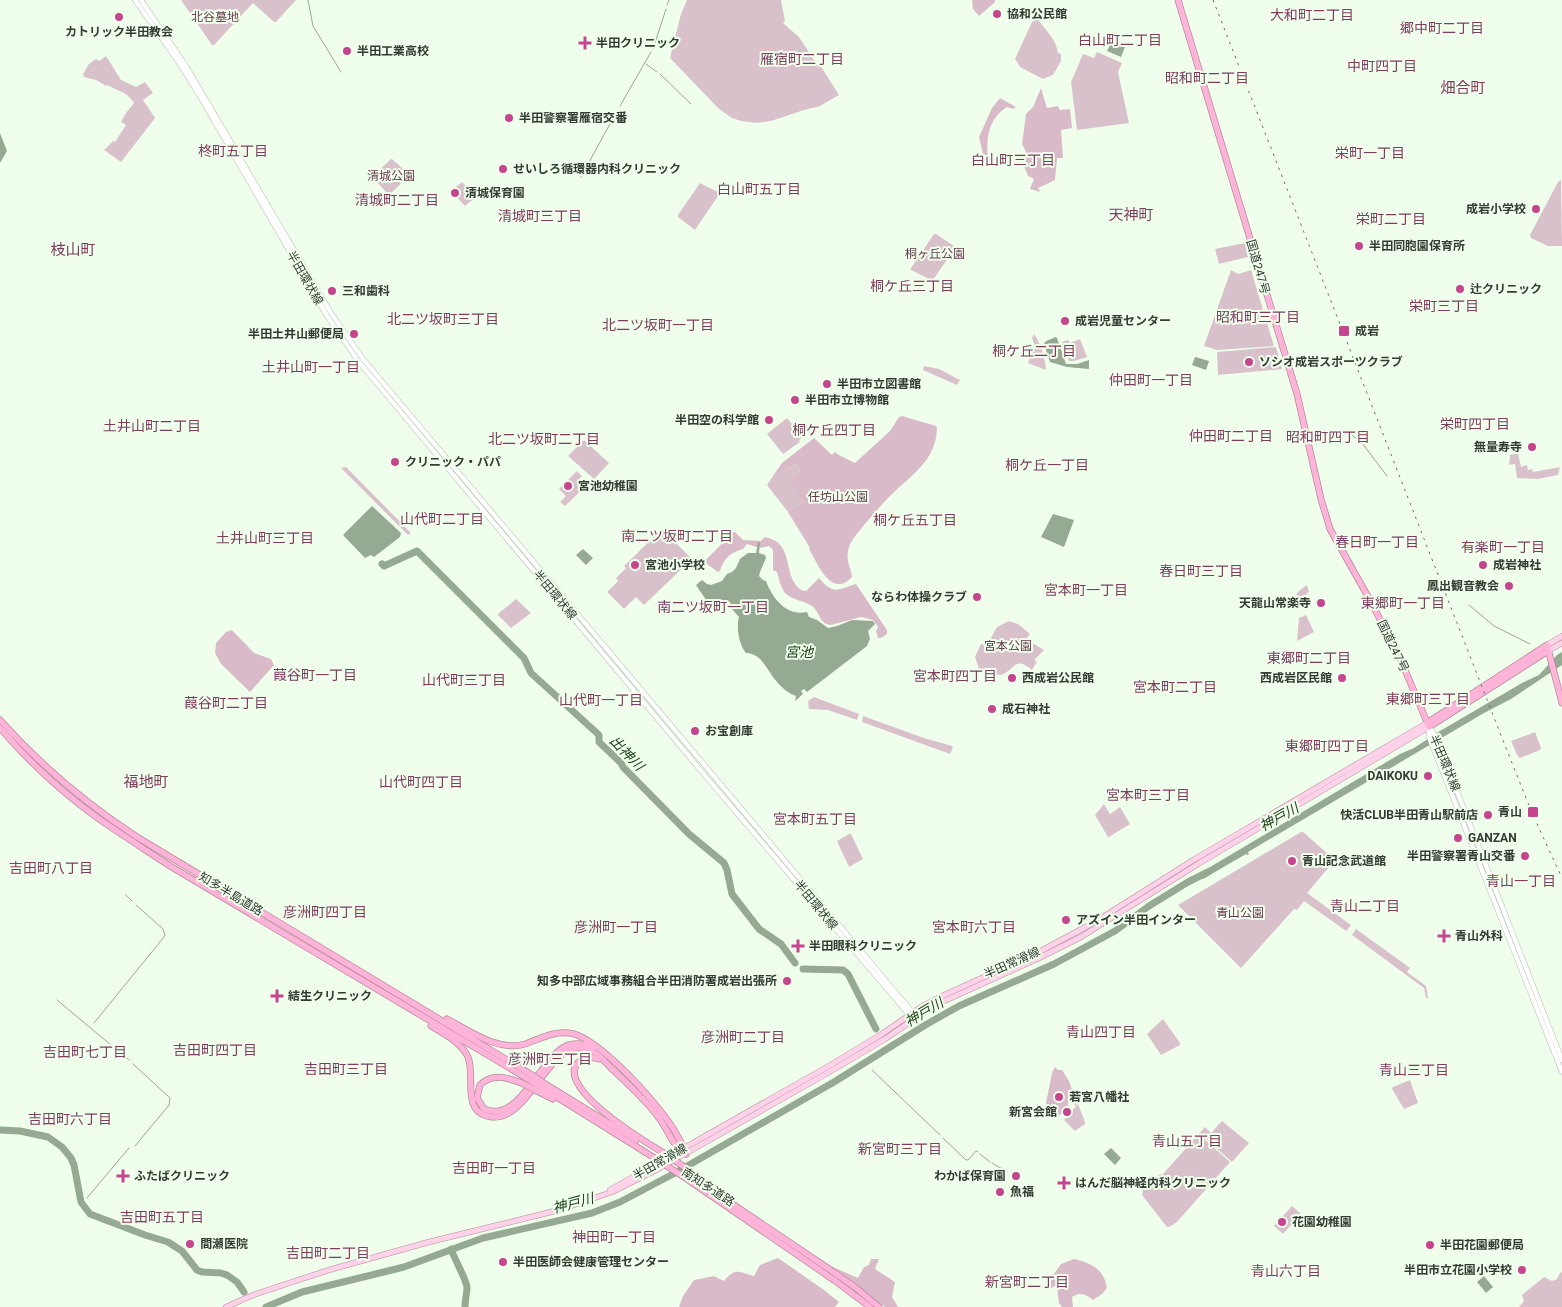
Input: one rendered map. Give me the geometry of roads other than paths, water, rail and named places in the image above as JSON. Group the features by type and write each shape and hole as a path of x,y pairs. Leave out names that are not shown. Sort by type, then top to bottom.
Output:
{"highway":[{"name":"国道247号","path":"1178,0 1297,394 1321,499 1330,529 1400,658 1428,725"},
{"path":"1428,725 1547,648 1562,703"},
{"name":"知多半島道路","path":"0,720 55,776 101,813 173,860 422,1009 528,1080"},
{"name":"知多半島道路","path":"0,728 50,780 98,818 170,866 528,1080"},
{"path":"388,996 392,1001 453,1040 463,1050 470,1065 472,1100 476,1108 487,1116 500,1116 515,1109 551,1066 567,1051 577,1048 587,1049 604,1061 654,1112 683,1151"},
{"path":"422,1009 427,1009 482,1038 501,1045 518,1045 555,1033 566,1032 582,1036 597,1047 658,1108 683,1151"},
{"path":"539,1086 528,1080 495,1077 480,1086 477,1098 481,1106 488,1111 503,1110 517,1101 550,1060 562,1048 574,1043 597,1047"},
{"path":"604,1061 591,1057 580,1061 574,1070 579,1088 591,1101 658,1155"},
{"name":"南知多道路","path":"528,1080 688,1174 870,1307"},
{"name":"南知多道路","path":"539,1086 579,1111 658,1155"},
{"name":"南知多道路","path":"688,1174 832,1271 879,1307"}],"main road":[{"name":"半田環状線","path":"136,0 201,98 327,316 359,362 915,1019"},
{"name":"半田環状線","path":"141,0 186,66 331,313 363,359 911,1015"},
{"path":"1547,648 1562,636"},
{"path":"1547,648 1562,643"},
{"name":"半田環状線","path":"1428,725 1433,747 1562,1072"},
{"name":"半田常滑線","path":"226,1307 254,1295 320,1273 390,1252 559,1210 628,1184 829,1066 956,988 1037,953 1077,932 1195,859 1428,725"},
{"name":"半田常滑線","path":"683,1151 831,1072 925,1012 1089,932 1428,725"},
{"name":"半田環状線","path":"1432,736 1438,744 1562,1060"}],"water":[{"path":"1112,41 1125,47 1121,57 1107,51"},
{"path":"0,133 7,151 0,163"},
{"path":"1056,337 1066,364 1077,364 1089,360 1089,369 1067,367 1050,362 1044,344 1046,341"},
{"path":"1195,357 1209,361 1206,370 1192,365"},
{"path":"372,506 401,533 400,537 374,557 371,555 365,558 343,535"},
{"path":"1053,514 1074,520 1064,547 1041,537"},
{"name":"宮池","path":"758,542 760,542 759,553 765,555 766,558 759,576 766,581 772,594 781,605 793,612 807,612 809,617 828,628 852,620 873,621 875,624 868,631 870,639 867,646 807,692 804,689 801,691 803,694 795,701 796,696 788,692 773,678 757,656 746,653 744,650 739,636 739,617 732,609 730,602 708,603 696,585 702,580 711,585 722,581 727,574 736,568 740,559 748,553 756,553"},
{"path":"583,549 593,558 586,565 576,555"},
{"path":"1562,652 1562,665 1511,699 1248,852 1249,854 1203,879 1200,873 1400,754 1414,748 1522,683 1539,675"},
{"path":"1111,1148 1121,1158 1115,1165 1104,1154"},
{"path":"1484,1276 1493,1287 1486,1293 1477,1282"}],"waterway":[{"path":"308,0 313,26 341,72"},
{"path":"667,5 669,0"},
{"path":"653,49 666,9"},
{"path":"620,106 651,52"},
{"path":"646,64 657,72"},
{"path":"660,74 691,104"},
{"path":"581,177 617,111"},
{"path":"1338,437 1349,433 1362,443 1387,476"},
{"name":"出神川","path":"382,564 384,566 417,551 524,658 531,673 599,735 599,742 623,767 689,834 724,863 732,894 759,929 781,944 795,963"},
{"path":"1469,605 1494,626 1530,644"},
{"name":"神戸川","path":"266,1307 302,1292 404,1267 483,1238 592,1213 620,1202 675,1173 834,1082 959,1006 1054,964 1115,931 1149,906 1208,872"},
{"path":"126,895 132,901"},
{"path":"94,1023 165,935 163,929 136,905"},
{"name":"出神川","path":"803,969 843,970 848,974 876,1029"},
{"path":"57,1000 129,1060"},
{"path":"133,1064 170,1098 169,1105 135,1146"},
{"path":"872,1070 940,1135"},
{"path":"0,1130 20,1131 48,1137 62,1147 71,1158 81,1202 90,1214 168,1242 182,1251 197,1270 227,1275 237,1282 244,1292"},
{"path":"943,1138 966,1160 976,1151 978,1152"},
{"path":"87,1198 129,1148"},
{"path":"980,1154 990,1162"},
{"path":"992,1163 1004,1170 1001,1180"},
{"path":"451,1249 467,1287 465,1307"}],"railway":[{"path":"1213,0 1504,743 1532,813 1562,878"}],"place":[{"name":"協和公民館","path":"997,14"},
{"name":"カトリック半田教会","path":"119,17"},
{"name":"半田クリニック","path":"585,43"},
{"name":"半田工業高校","path":"347,51"},
{"name":"半田警察署雁宿交番","path":"509,118"},
{"name":"せいしろ循環器内科クリニック","path":"503,169"},
{"name":"清城保育園","path":"455,193"},
{"name":"成岩小学校","path":"1536,209"},
{"name":"半田同胞園保育所","path":"1359,246"},
{"name":"辻クリニック","path":"1460,289"},
{"name":"三和歯科","path":"332,291"},
{"name":"成岩児童センター","path":"1065,321"},
{"name":"成岩","path":"1344,331"},
{"name":"半田土井山郵便局","path":"354,334"},
{"name":"ソシオ成岩スポーツクラブ","path":"1249,362"},
{"name":"半田市立図書館","path":"827,384"},
{"name":"半田市立博物館","path":"795,400"},
{"name":"半田空の科学館","path":"769,420"},
{"name":"無量寿寺","path":"1532,447"},
{"name":"クリニック・パパ","path":"395,462"},
{"name":"宮池幼稚園","path":"568,486"},
{"name":"宮池小学校","path":"635,565"},
{"name":"成岩神社","path":"1483,565"},
{"name":"鳳出観音教会","path":"1509,586"},
{"name":"ならわ体操クラブ","path":"977,597"},
{"name":"天龍山常楽寺","path":"1321,603"},
{"name":"西成岩公民館","path":"1012,678"},
{"name":"西成岩区民館","path":"1342,678"},
{"name":"成石神社","path":"992,709"},
{"name":"お宝創庫","path":"695,731"},
{"name":"DAIKOKU","path":"1428,776"},
{"name":"青山","path":"1533,812"},
{"name":"快活CLUB半田青山駅前店","path":"1488,815"},
{"name":"GANZAN","path":"1458,838"},
{"name":"半田警察署青山交番","path":"1525,856"},
{"name":"青山記念武道館","path":"1292,861"},
{"name":"アズイン半田インター","path":"1066,920"},
{"name":"青山外科","path":"1444,936"},
{"name":"半田眼科クリニック","path":"798,946"},
{"name":"知多中部広域事務組合半田消防署成岩出張所","path":"787,981"},
{"name":"結生クリニック","path":"277,996"},
{"name":"若宮八幡社","path":"1059,1097"},
{"name":"新宮会館","path":"1067,1112"},
{"name":"ふたばクリニック","path":"123,1176"},
{"name":"わかば保育園","path":"1016,1176"},
{"name":"はんだ脳神経内科クリニック","path":"1064,1183"},
{"name":"魚福","path":"1000,1192"},
{"name":"花園幼稚園","path":"1282,1222"},
{"name":"間瀬医院","path":"190,1244"},
{"name":"半田花園郵便局","path":"1430,1245"},
{"name":"半田医師会健康管理センター","path":"503,1262"},
{"name":"半田市立花園小学校","path":"1522,1270"}],"district":[{"name":"大和町二丁目","path":"1312,15"},
{"name":"郷中町二丁目","path":"1442,28"},
{"name":"白山町二丁目","path":"1120,40"},
{"name":"雁宿町二丁目","path":"802,59"},
{"name":"中町四丁目","path":"1382,66"},
{"name":"昭和町二丁目","path":"1207,78"},
{"name":"畑合町","path":"1463,88"},
{"name":"柊町五丁目","path":"233,151"},
{"name":"栄町一丁目","path":"1370,153"},
{"name":"白山町三丁目","path":"1013,160"},
{"name":"白山町五丁目","path":"759,189"},
{"name":"清城町二丁目","path":"397,200"},
{"name":"天神町","path":"1131,215"},
{"name":"清城町三丁目","path":"540,216"},
{"name":"栄町二丁目","path":"1391,219"},
{"name":"枝山町","path":"73,250"},
{"name":"桐ケ丘三丁目","path":"912,286"},
{"name":"栄町三丁目","path":"1444,306"},
{"name":"昭和町三丁目","path":"1258,317"},
{"name":"北二ツ坂町三丁目","path":"443,319"},
{"name":"北二ツ坂町一丁目","path":"658,325"},
{"name":"桐ケ丘二丁目","path":"1034,351"},
{"name":"土井山町一丁目","path":"311,367"},
{"name":"仲田町一丁目","path":"1151,380"},
{"name":"栄町四丁目","path":"1475,424"},
{"name":"土井山町二丁目","path":"152,426"},
{"name":"桐ケ丘四丁目","path":"834,430"},
{"name":"仲田町二丁目","path":"1231,436"},
{"name":"昭和町四丁目","path":"1328,437"},
{"name":"北二ツ坂町二丁目","path":"544,439"},
{"name":"桐ケ丘一丁目","path":"1047,465"},
{"name":"山代町二丁目","path":"442,519"},
{"name":"桐ケ丘五丁目","path":"915,520"},
{"name":"南二ツ坂町二丁目","path":"677,536"},
{"name":"土井山町三丁目","path":"265,538"},
{"name":"春日町一丁目","path":"1377,542"},
{"name":"有楽町一丁目","path":"1503,547"},
{"name":"春日町三丁目","path":"1201,571"},
{"name":"宮本町一丁目","path":"1086,590"},
{"name":"東郷町一丁目","path":"1403,603"},
{"name":"南二ツ坂町一丁目","path":"713,607"},
{"name":"東郷町二丁目","path":"1309,658"},
{"name":"葭谷町一丁目","path":"315,675"},
{"name":"宮本町四丁目","path":"955,676"},
{"name":"山代町三丁目","path":"464,680"},
{"name":"宮本町二丁目","path":"1175,687"},
{"name":"東郷町三丁目","path":"1428,699"},
{"name":"山代町一丁目","path":"601,700"},
{"name":"葭谷町二丁目","path":"226,703"},
{"name":"東郷町四丁目","path":"1327,746"},
{"name":"福地町","path":"146,782"},
{"name":"山代町四丁目","path":"421,782"},
{"name":"宮本町三丁目","path":"1148,795"},
{"name":"宮本町五丁目","path":"815,819"},
{"name":"吉田町八丁目","path":"51,868"},
{"name":"青山一丁目","path":"1521,881"},
{"name":"青山二丁目","path":"1365,906"},
{"name":"彦洲町四丁目","path":"325,912"},
{"name":"彦洲町一丁目","path":"616,927"},
{"name":"宮本町六丁目","path":"974,927"},
{"name":"青山四丁目","path":"1101,1032"},
{"name":"彦洲町二丁目","path":"743,1037"},
{"name":"吉田町四丁目","path":"215,1050"},
{"name":"吉田町七丁目","path":"85,1052"},
{"name":"彦洲町三丁目","path":"550,1059"},
{"name":"吉田町三丁目","path":"346,1069"},
{"name":"青山三丁目","path":"1414,1070"},
{"name":"吉田町六丁目","path":"70,1119"},
{"name":"青山五丁目","path":"1187,1141"},
{"name":"新宮町三丁目","path":"900,1149"},
{"name":"吉田町一丁目","path":"494,1168"},
{"name":"吉田町五丁目","path":"162,1217"},
{"name":"神田町一丁目","path":"614,1237"},
{"name":"吉田町二丁目","path":"328,1253"},
{"name":"青山六丁目","path":"1286,1271"},
{"name":"新宮町二丁目","path":"1027,1282"}],"park label":[{"name":"北谷墓地","path":"215,17"},
{"name":"清城公園","path":"391,176"},
{"name":"桐ヶ丘公園","path":"935,254"},
{"name":"任坊山公園","path":"838,497"},
{"name":"宮本公園","path":"1008,646"},
{"name":"青山公園","path":"1240,913"}]}
